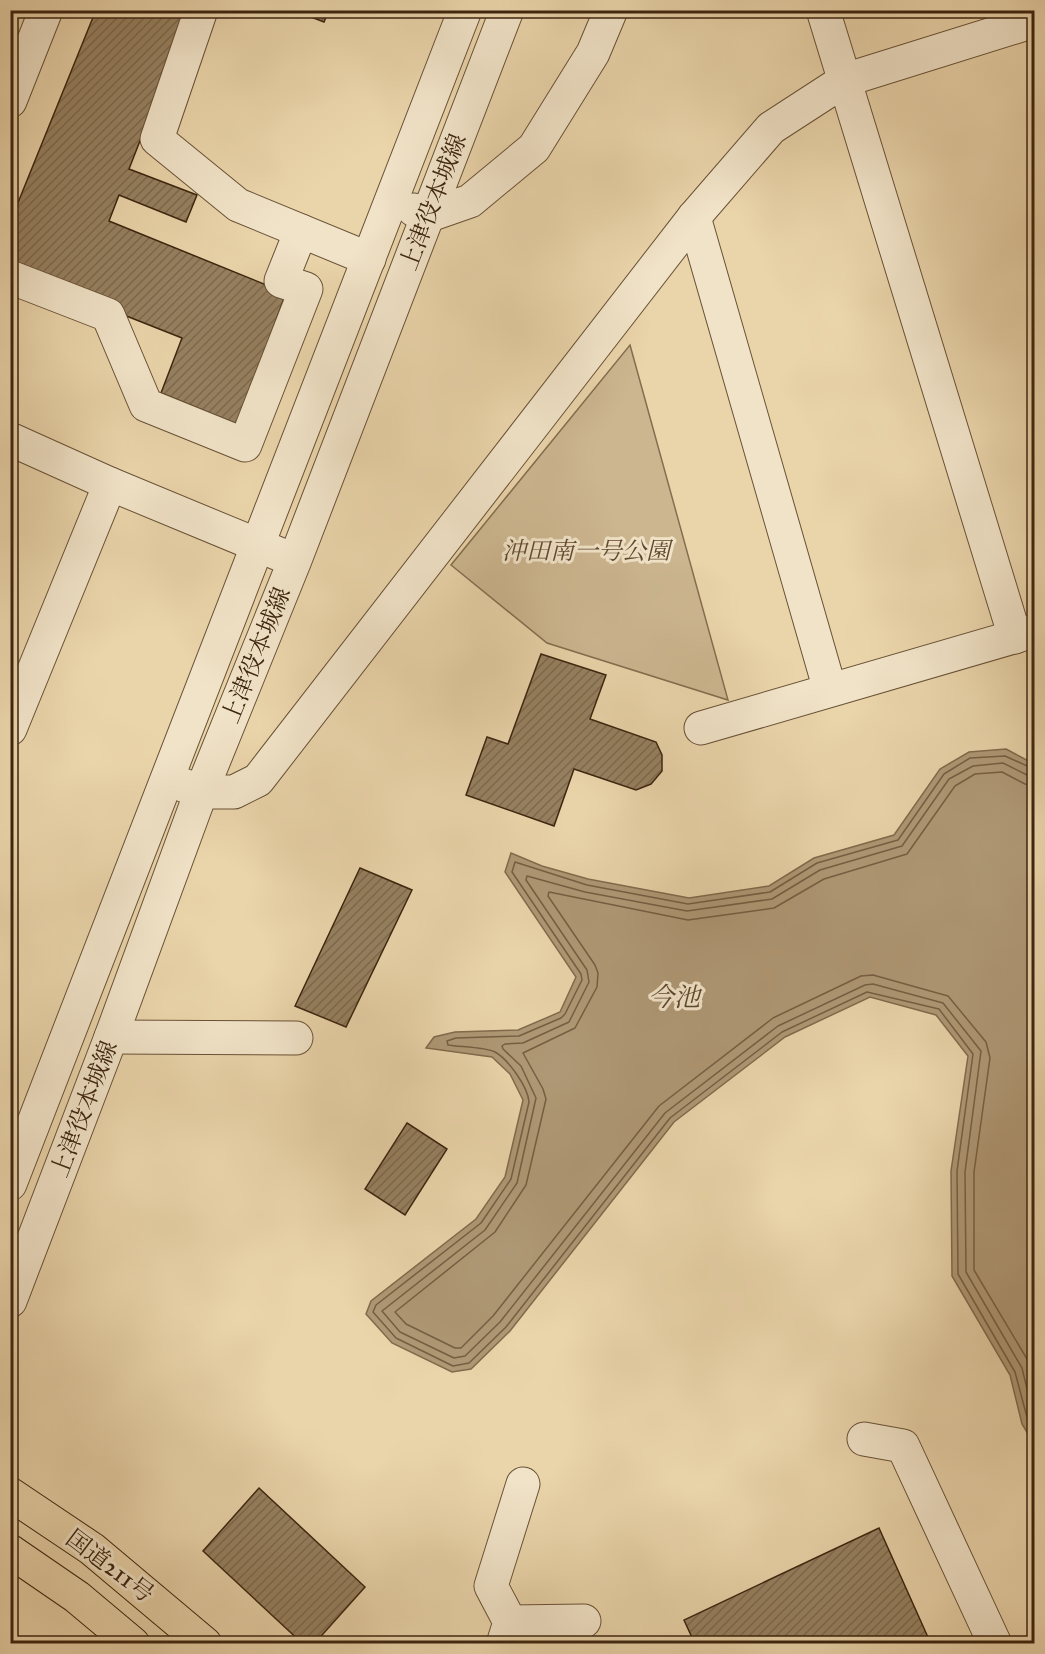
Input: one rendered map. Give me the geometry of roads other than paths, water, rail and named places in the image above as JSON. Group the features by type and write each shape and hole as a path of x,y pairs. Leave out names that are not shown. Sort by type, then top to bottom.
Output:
{"highway":[{"name":"国道211号","path":"10,1494 92,1549 206,1644"},
{"name":"国道211号","path":"10,1551 77,1597 133,1644"}],"street":[{"path":"10,102 46,10"},
{"path":"201,10 156,139 238,205 369,259"},
{"name":"上津役本城線","path":"10,1184 24,1109 167,779 465,10"},
{"name":"上津役本城線","path":"10,1301 111,1037 201,792 295,560 507,10"},
{"path":"391,200 427,216 470,201 534,148 593,53 611,10"},
{"path":"701,728 1025,634 823,10"},
{"path":"167,779 201,792 234,792 258,780 694,217 771,128 845,80 1029,23"},
{"path":"694,217 830,690"},
{"path":"10,277 108,315 146,405 245,445 306,290 281,281 301,231"},
{"path":"10,439 110,484 295,560"},
{"path":"10,729 110,484"},
{"path":"111,1037 296,1038"},
{"path":"864,1439 903,1446 994,1644"},
{"path":"523,1484 491,1586 507,1633 584,1621"}],"water":[{"name":"今池","path":"1006,749 1034,764 1034,1444 1022,1424 1010,1375 952,1276 951,1171 968,1056 936,1015 870,997 785,1037 674,1122 510,1331 471,1369 452,1372 392,1343 366,1314 371,1301 476,1219 505,1177 523,1100 510,1074 492,1057 426,1048 434,1037 455,1032 518,1030 560,1012 576,977 505,872 511,853 542,866 588,879 689,898 769,886 814,858 894,835 940,769 969,752"}],"park label":[{"name":"沖田南一号公園","path":"586,551"}]}
